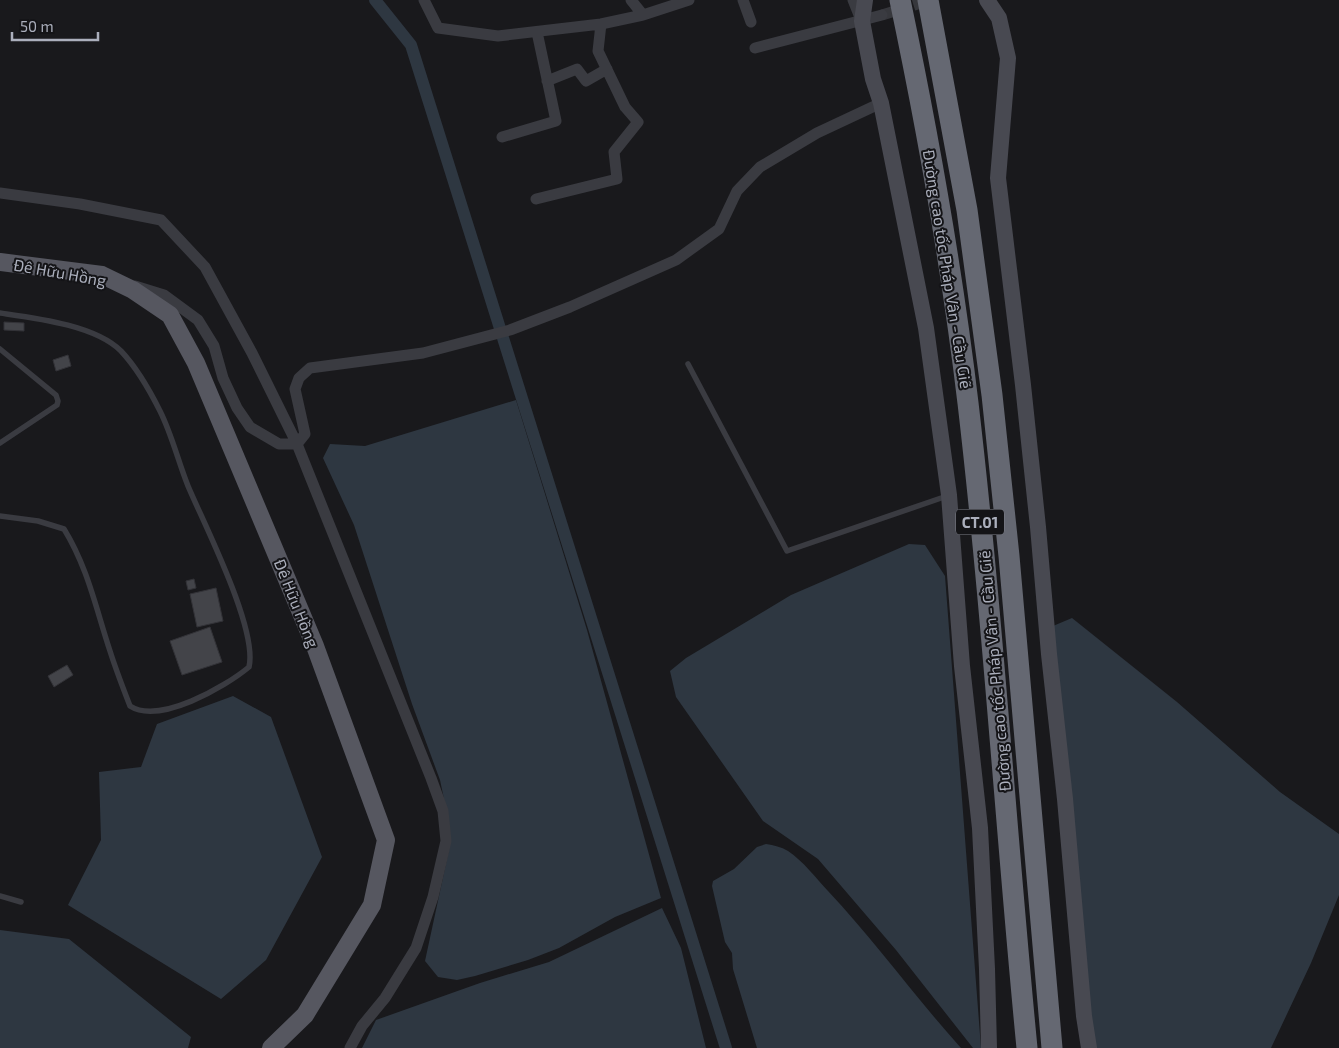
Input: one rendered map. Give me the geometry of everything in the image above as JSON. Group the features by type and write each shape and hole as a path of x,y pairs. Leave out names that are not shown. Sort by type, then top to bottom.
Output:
{"highway":[{"name":"Đường cao tốc Pháp Vân - Cầu Giẽ","path":"900,0 942,219 968,402 1000,732 1026,1048"},
{"name":"Đường cao tốc Pháp Vân - Cầu Giẽ","path":"928,0 967,210 992,395 1021,685 1052,1048"}],"main road":[{"name":"Đê Hữu Hồng","path":"3,262 102,276 133,290 170,315 196,363 315,646 386,840 372,906 305,1015 271,1048"}],"street":[{"path":"424,0 438,28 498,36 601,24 643,15 689,0"},
{"path":"631,0 643,15"},
{"path":"743,0 751,22"},
{"path":"853,0 862,21 873,79 881,103 926,328 949,495 962,666 980,828 989,1048"},
{"path":"862,21 865,0"},
{"path":"987,0 999,18 1008,58 998,178 1026,413 1065,799 1084,1016 1089,1048"},
{"path":"756,48 882,15"},
{"path":"536,199 617,179 614,152 638,122 625,107 598,51 601,24"},
{"path":"502,137 556,121 537,32"},
{"path":"547,81 577,69 586,81 607,68"},
{"path":"297,444 305,434 295,389 299,378 310,368 423,353 510,330 570,307 676,260 719,229 737,191 760,167 817,133 881,103"},
{"path":"0,193 80,204 161,220 205,267 252,353 297,444 444,812 446,841 433,897 416,948 385,998 362,1026 350,1048"},
{"path":"126,286 138,286 164,296 198,320 214,346 223,378 237,408 250,427 279,444 297,444"}],"lane":[{"path":"0,313 58,322 107,340 121,352 132,366 160,411 188,486 238,605 249,643 251,657 249,667 213,691 194,700 151,711 138,711 130,706 110,651 98,607 85,570 64,529 38,521 0,516"},
{"path":"0,349 56,395 58,400 57,405 0,444"},
{"path":"688,364 787,551 949,495"},
{"path":"0,896 21,902"}],"shaded area":[{"path":"516,400 587,630 661,898 615,917 559,948 528,960 457,980 438,977 425,961 450,845 448,818 440,780 412,704 354,525 323,458 330,444 365,446"},
{"path":"909,544 925,545 945,576 981,1048 973,1048 896,950 818,859 763,821 676,697 670,671 686,658 791,595"},
{"path":"1072,618 1177,702 1280,792 1339,834 1339,895 1311,963 1271,1048 1094,1048 1053,626"},
{"path":"233,696 271,717 322,857 266,960 221,999 68,905 101,840 99,772 141,767 157,724"},
{"path":"766,844 788,851 809,870 862,929 961,1048 757,1048 733,969 732,953 725,942 712,886 713,881 734,869 757,847"},
{"path":"662,908 681,948 706,1048 362,1048 376,1020 480,983 549,962"},
{"path":"0,930 69,939 191,1037 188,1048 0,1048"}],"building":[{"path":"4,322 24,323 24,331 4,330"},
{"path":"68,355 71,366 56,371 53,360"},
{"path":"194,579 196,588 188,590 186,581"},
{"path":"216,588 223,621 197,627 190,594"},
{"path":"210,627 222,662 182,675 170,641"},
{"path":"67,665 73,675 54,687 48,676"}],"waterway":[{"path":"375,0 411,45 726,1048"}],"tunnel":[{"path":"882,15 931,0"}]}
